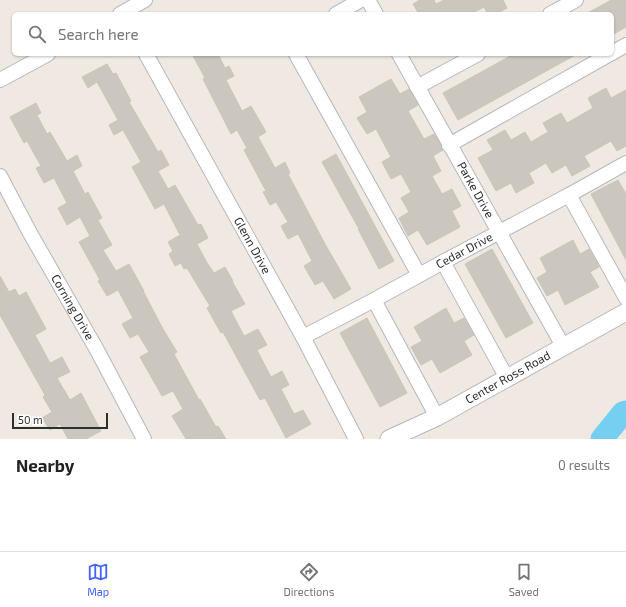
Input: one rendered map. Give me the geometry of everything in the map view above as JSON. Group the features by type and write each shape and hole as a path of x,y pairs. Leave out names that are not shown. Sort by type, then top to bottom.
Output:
{"street":[{"path":"125,12 145,0"},
{"path":"340,12 361,0"},
{"path":"368,0 375,12"},
{"path":"554,12 576,0"},
{"path":"614,51 626,45"},
{"path":"0,80 44,56"},
{"name":"Glenn Drive","path":"147,56 303,337 356,439"},
{"path":"297,56 419,276"},
{"name":"Parke Drive","path":"400,56 563,346"},
{"path":"417,87 474,56"},
{"path":"449,144 606,56"},
{"name":"Cedar Drive","path":"303,337 570,195 626,163"},
{"name":"Corning Drive","path":"0,176 30,233 97,350 144,439"},
{"path":"570,195 626,298"},
{"path":"443,262 507,378"},
{"path":"374,300 437,417"},
{"name":"Center Ross Road","path":"388,439 437,417 626,312"}],"building":[{"path":"420,0 434,0 436,4 444,0 503,0 507,8 500,12 487,12 484,7 475,12 418,12 413,4"},
{"path":"611,0 626,0 626,27 614,34 614,12 590,12"},
{"path":"193,56 219,56 225,68 229,66 234,76 226,80 242,111 251,106 266,132 258,137 275,168 285,162 290,173 288,174 351,289 334,299 323,281 315,285 304,266 312,261 298,234 288,239 281,226 288,222 276,202 270,205 263,192 266,191 244,150 247,148 237,130 231,134 203,79 205,78"},
{"path":"510,56 573,56 458,120 443,93"},
{"path":"107,64 113,74 116,73 131,101 129,102 158,152 161,150 169,165 158,171 168,189 175,185 198,225 201,224 208,238 197,244 206,261 214,273 225,267 245,304 231,311 244,336 258,329 267,345 257,350 271,377 282,371 289,385 281,389 294,414 303,410 311,424 286,438 265,398 260,400 223,332 221,333 207,308 210,306 187,268 184,269 181,263 175,266 169,254 173,251 168,242 180,235 164,204 155,209 132,167 141,162 123,130 114,135 109,125 118,120 97,82 88,88 82,77"},
{"path":"391,79 400,94 409,89 418,105 408,111 424,139 434,134 441,145 443,150 433,156 441,171 432,176 442,194 452,189 461,206 452,211 460,227 427,245 418,230 408,236 399,218 409,212 401,198 411,192 401,174 391,179 382,162 391,157 376,129 367,134 357,118 367,112 359,97"},
{"path":"606,88 611,98 626,90 626,146 617,151 611,141 584,156 590,166 572,176 566,165 552,173 546,163 529,173 534,183 516,193 511,183 496,191 478,158 493,150 487,140 505,130 511,140 525,132 531,142 548,132 543,123 561,113 567,123 593,108 588,98"},
{"path":"36,103 41,113 37,115 47,134 50,132 67,161 77,155 82,166 73,171 85,194 88,192 102,218 98,220 112,245 103,250 116,271 129,264 163,329 177,352 174,354 199,400 200,399 216,427 218,426 226,439 186,439 172,416 183,409 173,391 162,396 140,357 149,352 138,334 130,338 122,324 133,318 118,290 107,296 98,281 100,280 79,242 90,236 80,217 67,225 58,208 67,203 54,178 44,183 36,168 41,166 27,141 24,143 10,117"},
{"path":"336,154 394,261 379,269 322,162"},
{"path":"618,180 626,194 626,260 591,194"},
{"path":"573,240 580,254 589,249 599,267 590,272 599,287 565,305 558,290 547,296 537,278 547,272 540,258"},
{"path":"492,249 533,323 506,338 465,264"},
{"path":"0,276 9,292 15,289 19,296 26,292 46,329 35,335 50,363 62,357 70,372 57,378 70,400 81,393 101,431 86,439 68,439 60,424 50,430 42,418 52,412 43,397 45,395 0,315"},
{"path":"446,308 454,323 464,318 474,335 464,341 472,355 440,373 432,359 421,365 411,347 422,341 414,327"},
{"path":"367,318 407,393 380,407 340,333"}],"waterway":[{"path":"602,439 623,413 626,412"}]}
